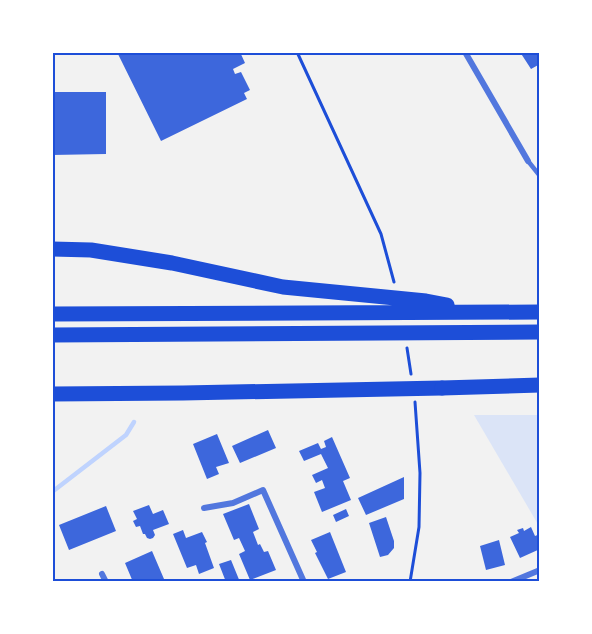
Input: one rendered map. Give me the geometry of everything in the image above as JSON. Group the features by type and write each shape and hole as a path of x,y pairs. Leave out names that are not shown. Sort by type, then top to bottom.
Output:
{"main road":[{"path":"52,249 91,250 172,263 283,287 364,296 426,307 480,312 540,312"},
{"path":"52,314 367,312 426,307"},
{"path":"52,335 540,332"},
{"path":"52,394 171,394 540,385"}],"street":[{"path":"465,52 528,161"},
{"path":"204,508 233,503 263,490 304,582"},
{"path":"511,582 540,570"},
{"path":"102,574 106,582"}],"lane":[{"path":"528,161 540,176"}],"path":[{"path":"297,52 381,234 395,287"},
{"path":"406,341 412,378"},
{"path":"410,582 419,527 420,494 415,400"}],"shaded area":[{"path":"474,415 539,415 539,526"}],"building":[{"path":"117,52 240,52 245,63 233,69 235,74 241,72 250,90 244,93 247,99 161,141"},
{"path":"520,52 540,52 540,64 531,69"},
{"path":"52,92 106,92 106,154 52,155"},
{"path":"268,430 276,448 240,463 232,446"},
{"path":"217,434 229,463 216,467 219,474 207,479 193,444"},
{"path":"332,437 350,478 343,481 351,500 322,512 314,492 325,488 322,480 316,483 312,475 328,468 321,454 304,461 299,451 318,443 321,449 326,447 324,441"},
{"path":"404,477 404,499 366,515 358,498"},
{"path":"249,504 259,529 253,532 258,545 260,544 264,552 268,551 276,570 250,580 239,554 245,551 239,538 234,540 223,514"},
{"path":"149,505 153,514 163,510 169,524 153,530 155,535 150,539 143,534 140,526 136,527 133,521 137,519 133,511"},
{"path":"106,506 116,531 69,550 59,525"},
{"path":"346,509 349,516 336,522 333,515"},
{"path":"386,517 394,548 388,555 380,557 369,523"},
{"path":"531,527 535,536 540,534 540,549 520,558 510,537 519,533 517,530 523,528 524,531"},
{"path":"183,530 186,538 202,532 214,568 199,574 196,565 187,568 173,534"},
{"path":"330,532 346,572 328,579 311,540"},
{"path":"499,540 505,565 486,570 480,546"},
{"path":"152,551 164,579 158,582 133,582 125,563"},
{"path":"231,560 240,582 226,582 219,564"}],"waterway":[{"path":"52,492 126,435 134,422"}]}
